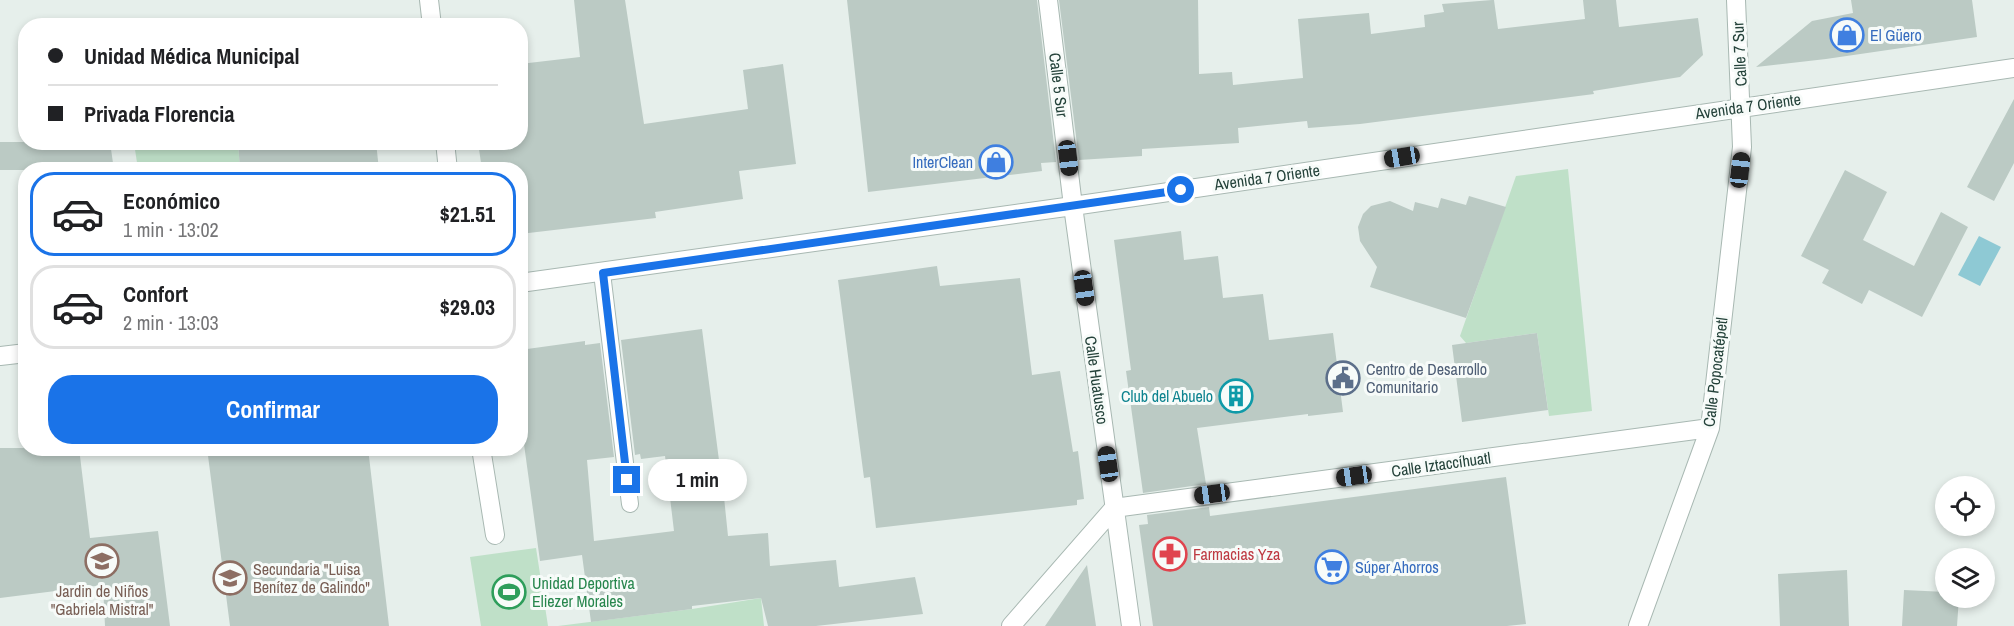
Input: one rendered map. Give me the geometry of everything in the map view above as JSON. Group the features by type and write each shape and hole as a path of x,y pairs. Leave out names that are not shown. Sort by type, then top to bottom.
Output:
{"street":[{"path":"429,0 431,18"},
{"name":"Calle 5 Sur","path":"1048,0 1073,206"},
{"name":"Calle 7 Sur","path":"1736,0 1742,107"},
{"name":"Avenida 7 Oriente","path":"528,282 1073,206 2014,68"},
{"name":"Calle Popocatépetl","path":"1638,626 1710,428 1742,147 1742,107"},
{"name":"Calle Huatusco","path":"1073,206 1131,626"},
{"path":"0,356 18,354"},
{"name":"Calle Iztaccíhuatl","path":"1114,508 1710,428"},
{"path":"483,456 495,535"},
{"path":"1011,626 1114,508"}],"lane":[{"path":"603,273 630,504"}],"green space":[{"path":"135,150 239,150 239,162 137,162"},
{"path":"1568,169 1592,411 1549,416 1537,333 1466,343 1460,336 1516,176"},
{"name":"Unidad Deportiva Eliezer Morales","path":"536,548 548,626 481,626 470,557"},
{"name":"Unidad Deportiva Eliezer Morales","path":"761,598 764,626 558,626 692,609"}],"water":[{"path":"1979,236 2001,247 1980,286 1958,275"}],"building":[{"path":"574,0 625,0 644,124 748,109 743,70 783,64 796,164 739,171 743,199 655,212 656,218 528,233 528,162 481,162 479,150 528,150 528,63 580,57"},
{"path":"847,0 1037,0 1056,162 1041,163 1042,171 868,192"},
{"path":"1059,0 1198,0 1199,74 1232,72 1233,85 1303,78 1298,19 1369,13 1371,34 1425,27 1424,15 1444,12 1442,4 1492,0 1494,0 1498,29 1585,19 1583,0 1616,0 1619,27 1698,18 1703,55 1680,77 1593,91 1594,94 1360,124 1308,128 1307,121 1238,128 1239,143 1142,149 1142,156 1079,160"},
{"path":"1851,0 1972,0 1977,37 1756,67 1812,21 1853,13"},
{"path":"2014,99 2014,163 1994,201 1967,187"},
{"path":"0,142 18,142 18,150 111,150 113,162 18,162 18,170 0,170"},
{"path":"239,150 377,150 378,162 239,162"},
{"path":"1845,170 1887,192 1863,240 1914,266 1941,212 1968,227 1922,317 1869,290 1862,304 1822,283 1829,270 1801,256"},
{"path":"1469,196 1506,207 1466,318 1370,287 1377,267 1360,241 1358,227 1363,214 1371,206 1390,201 1413,211 1415,202 1438,208 1441,198 1466,205"},
{"path":"1181,231 1184,260 1218,256 1223,298 1263,294 1269,340 1333,333 1343,412 1308,416 1308,414 1197,428 1206,484 1143,493 1126,371 1131,370 1114,240"},
{"path":"937,266 940,286 1020,278 1032,375 1060,371 1073,452 1078,451 1084,499 1077,500 1077,505 876,528 870,477 864,478 838,280"},
{"path":"702,329 728,536 768,533 770,566 836,560 839,587 915,577 923,614 816,626 768,626 761,598 591,622 582,555 540,561 526,456 528,456 528,349 585,341 585,345 600,343 614,457 587,460 594,541 674,531 665,456 641,459 640,454 635,455 621,340"},
{"path":"1537,333 1548,410 1462,422 1452,345"},
{"name":"Jardin de Niños \"Gabriela Mistral\"","path":"0,448 18,448 18,456 80,456 90,538 158,531 170,626 105,626 103,585 0,598"},
{"path":"208,456 369,456 389,626 230,626"},
{"name":"Súper Ahorros","path":"1506,477 1526,624 1507,626 1153,626 1139,525 1148,524 1147,515 1209,507 1210,516"},
{"path":"1087,565 1096,626 1045,626"},
{"path":"1847,570 1849,626 1780,626 1778,574"},
{"path":"1904,590 1935,591 1935,608 1958,608 1957,626 1902,626"}],"place":[{"name":"El Güero","path":"1847,35"},
{"name":"InterClean","path":"996,162"},
{"name":"Centro de Desarrollo Comunitario","path":"1343,378"},
{"name":"Club del Abuelo","path":"1236,396"},
{"name":"Farmacias Yza","path":"1170,554"},
{"name":"Jardin de Niños \"Gabriela Mistral\"","path":"102,561"},
{"name":"Súper Ahorros","path":"1332,567"},
{"name":"Secundaria \"Luisa Benítez de Galindo\"","path":"230,578"},
{"name":"Unidad Deportiva Eliezer Morales","path":"509,592"}],"route":[{"path":"627,480 603,273 1181,190"}]}
